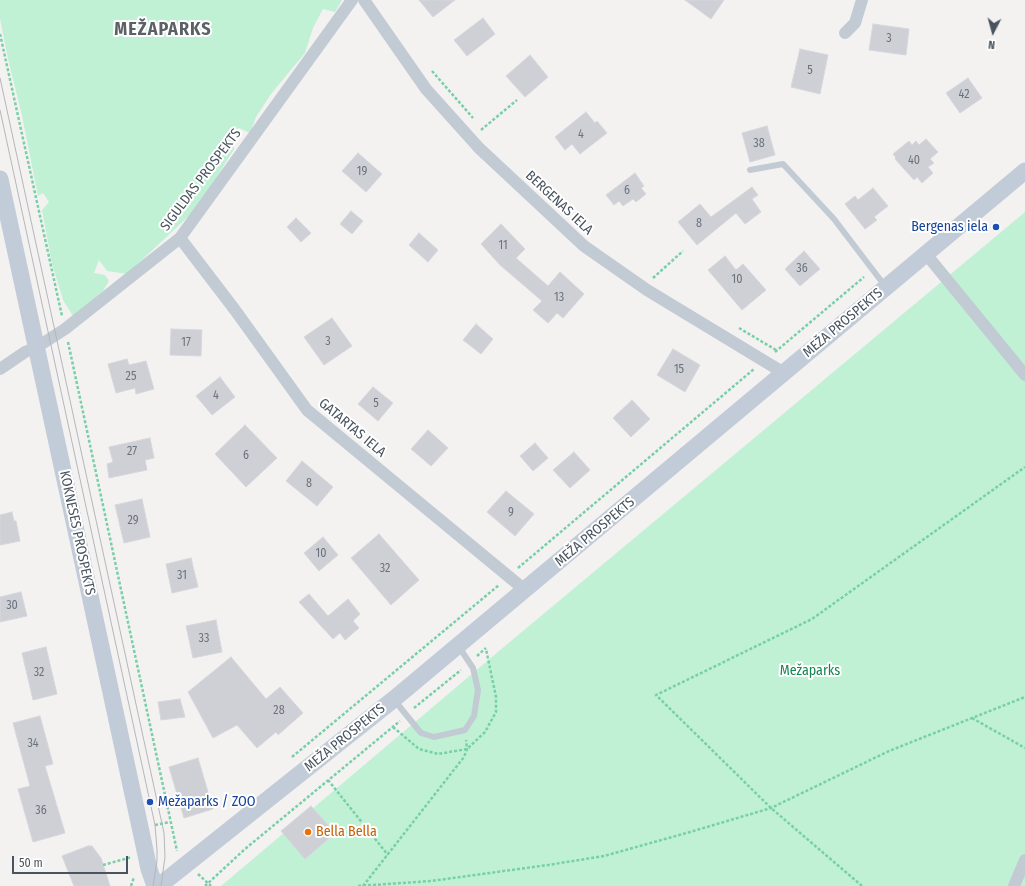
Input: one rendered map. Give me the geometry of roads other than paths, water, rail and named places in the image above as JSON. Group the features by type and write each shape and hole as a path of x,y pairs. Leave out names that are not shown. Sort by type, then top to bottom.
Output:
{"street":[{"name":"SIGULDAS PROSPEKTS","path":"0,369 24,352 37,347 65,329 180,238 352,0"},
{"name":"BERGENAS IELA","path":"364,0 426,89 479,148 584,246 647,290 784,373"},
{"path":"845,33 855,23 862,0"},
{"name":"MEŽA PROSPEKTS","path":"159,886 186,856 394,699 1025,171"},
{"name":"KOKNESES PROSPEKTS","path":"0,179 141,834 149,869 155,886"},
{"name":"GATARTAS IELA","path":"180,238 235,310 307,410 525,590"},
{"path":"926,254 1025,375"},
{"path":"1014,886 1025,860"}],"lane":[{"path":"750,170 783,164 834,219 886,288"},
{"path":"394,699 421,732 434,736 465,730 474,716 478,690 473,668 458,646"}],"tram line":[{"path":"0,78 164,833 165,857 161,886"},
{"path":"0,110 155,825 157,861 153,886"}],"place":[{"name":"Bergenas iela","path":"996,227"},
{"name":"Mežaparks / ZOO","path":"150,802"},
{"name":"Bella Bella","path":"308,832"}],"district":[{"name":"MEŽAPARKS","path":"163,30"}],"park label":[{"name":"Mežaparks","path":"810,671"}]}
